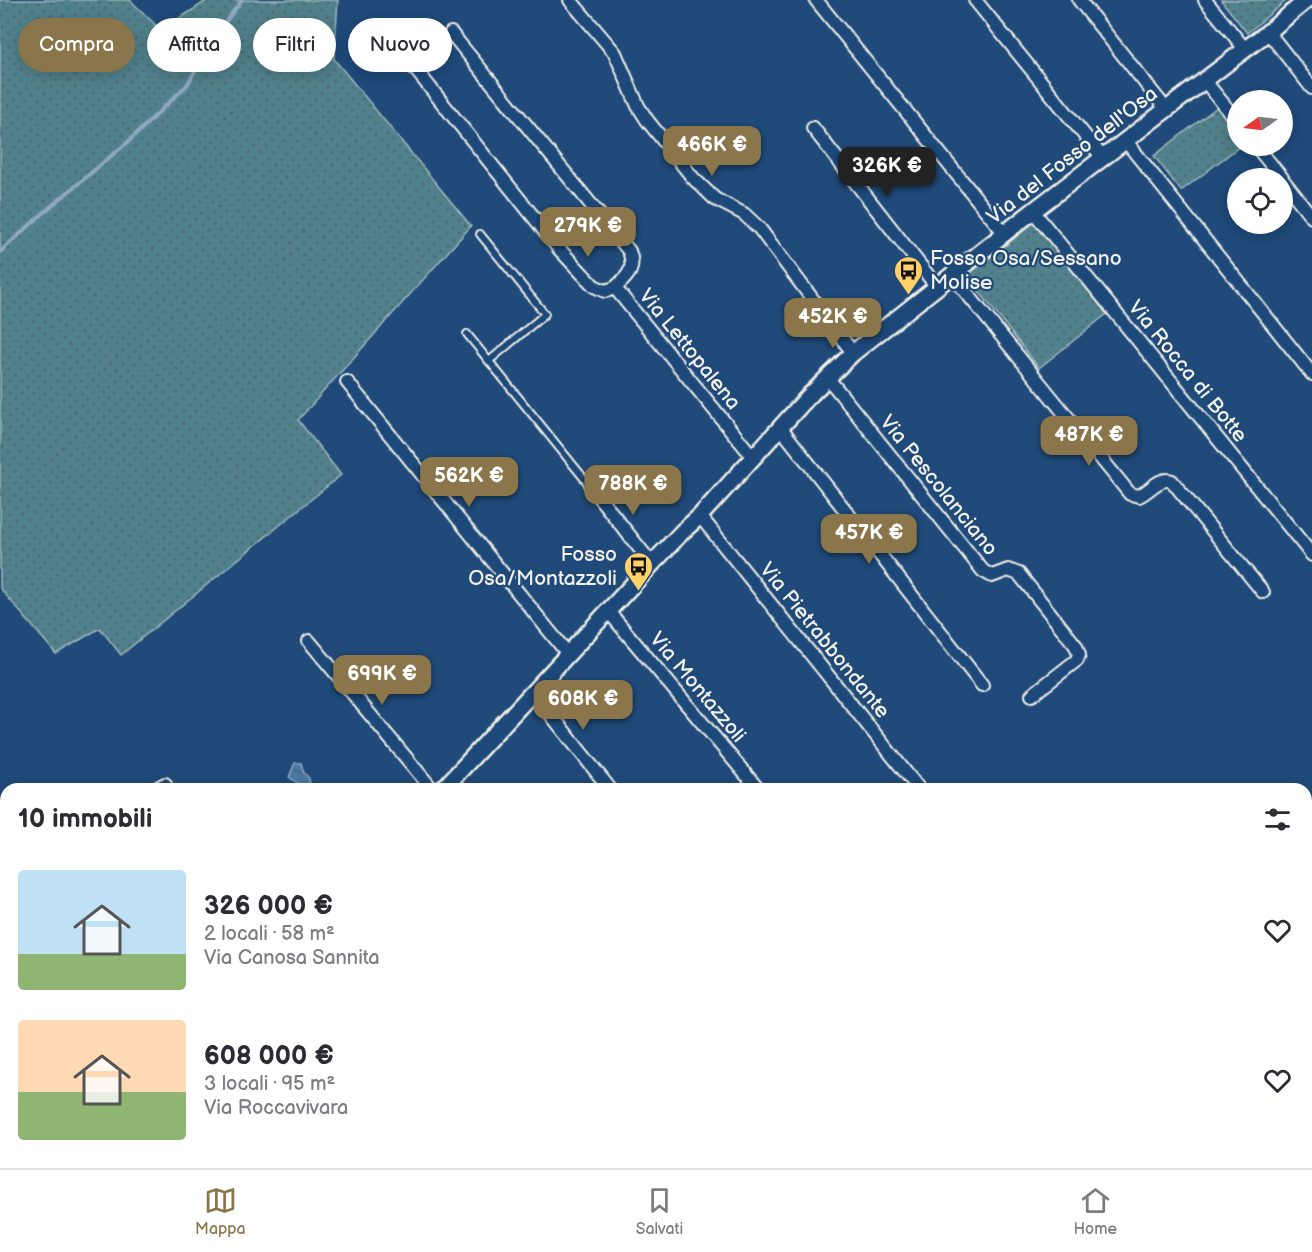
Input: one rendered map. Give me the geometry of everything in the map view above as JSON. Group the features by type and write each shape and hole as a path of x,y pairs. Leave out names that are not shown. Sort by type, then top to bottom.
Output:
{"street":[{"path":"570,0 615,53 638,106 664,143 704,190 715,199 744,214 759,228 853,353"},
{"path":"816,0 1005,234"},
{"path":"975,0 1103,158"},
{"path":"1078,0 1166,109"},
{"path":"1205,0 1245,49"},
{"name":"Via del Fosso dell'Osa","path":"449,783 652,564 700,516 827,377 853,353 1307,0"},
{"path":"1268,32 1312,88"},
{"path":"452,34 629,251 632,268 628,276 615,288"},
{"name":"Via Lettopalena","path":"418,72 575,266 598,289 609,291 615,288 753,457"},
{"path":"1204,80 1227,108"},
{"path":"813,128 937,287"},
{"path":"1125,140 1312,374"},
{"path":"1264,156 1273,168"},
{"path":"1293,193 1312,217"},
{"name":"Via Rocca di Botte","path":"1033,211 1312,555"},
{"path":"952,275 1130,494 1139,496 1162,480 1172,481 1263,592"},
{"name":"Via Pescolanciano","path":"827,377 983,572 992,576 1008,570 1019,574 1077,648 1079,655 1077,660 1032,695"},
{"path":"347,382 568,654"},
{"path":"780,428 982,685"},
{"path":"591,487 652,564"},
{"name":"Via Pietrabbondante","path":"700,516 915,783"},
{"name":"Via Montazzoli","path":"608,611 753,783"},
{"path":"309,641 427,783"},
{"path":"533,692 605,783"}],"lane":[{"path":"480,234 545,314 489,361"},
{"path":"467,334 591,487"}],"green space":[{"path":"0,0 130,0 149,18 147,72 241,72 241,18 180,18 208,0 338,0 336,30 336,18 253,18 253,72 336,72 336,61 471,226 298,420 341,475 121,655 100,628 56,654 0,588"},
{"path":"1221,0 1287,0 1247,33"},
{"path":"1217,107 1227,120 1227,156 1181,191 1154,156"},
{"path":"1035,222 1107,314 1039,368 967,276"}],"water":[{"path":"295,763 301,763 310,783 298,783 289,777"}],"waterway":[{"path":"0,252 128,142 187,85 217,33 242,0"}],"place":[{"name":"Fosso Osa/Sessano Molise","path":"909,296"},
{"name":"Fosso Osa/Montazzoli","path":"638,592"}]}
